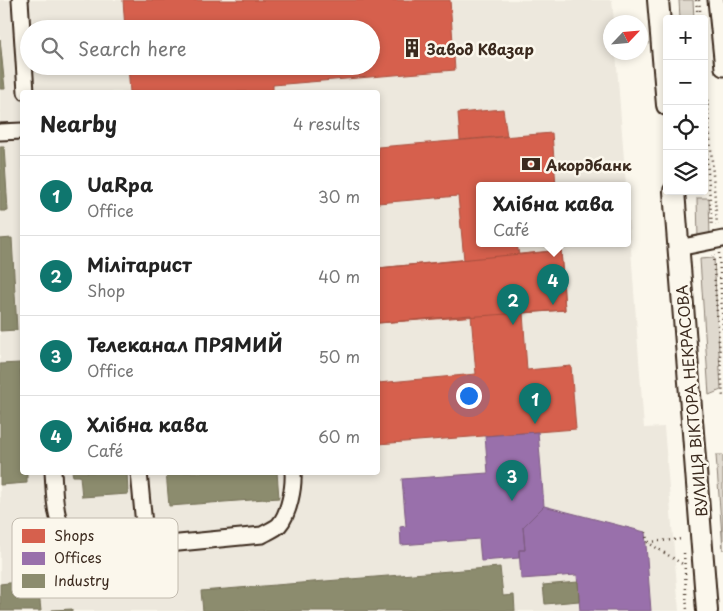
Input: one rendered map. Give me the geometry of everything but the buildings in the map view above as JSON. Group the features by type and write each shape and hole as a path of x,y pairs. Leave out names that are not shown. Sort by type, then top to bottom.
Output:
{"main road":[{"path":"658,0 663,60"},
{"name":"ВУЛИЦЯ ВІКТОРА НЕКРАСОВА","path":"674,195 707,611"}],"lane":[{"path":"20,0 21,20"},
{"path":"716,0 723,68"},
{"path":"25,75 26,90"},
{"path":"0,132 20,131"},
{"path":"678,248 718,240"},
{"path":"53,475 55,510 58,518"},
{"path":"140,475 144,518"},
{"path":"178,543 262,535 279,526 288,508 294,481 293,475"}],"path":[{"path":"698,0 699,15"},
{"path":"708,105 718,240 723,398"},
{"path":"708,150 721,258 723,329"},
{"path":"647,542 683,540 682,530"},
{"path":"646,532 647,542"},
{"path":"647,542 684,564"},
{"path":"683,548 687,611"}],"shaded area":[{"path":"0,0 612,0 613,15 603,15 603,60 617,60 626,182 476,182 476,247 631,247 644,428 664,427 679,611 0,611"},
{"path":"679,0 693,0 694,15 680,15"},
{"path":"697,198 709,198 710,238 698,239"},
{"path":"714,258 721,390 709,395 700,259"},
{"path":"716,455 723,455 723,550"}],"place":[{"name":"Завод Квазар","path":"412,48"},
{"name":"Акордбанк","path":"531,164"},
{"name":"Хлібна кава","path":"553,305"},
{"name":"Мілітарист","path":"513,325"},
{"name":"UaRpa","path":"535,424"},
{"name":"Телеканал ПРЯМИЙ","path":"512,501"}]}
